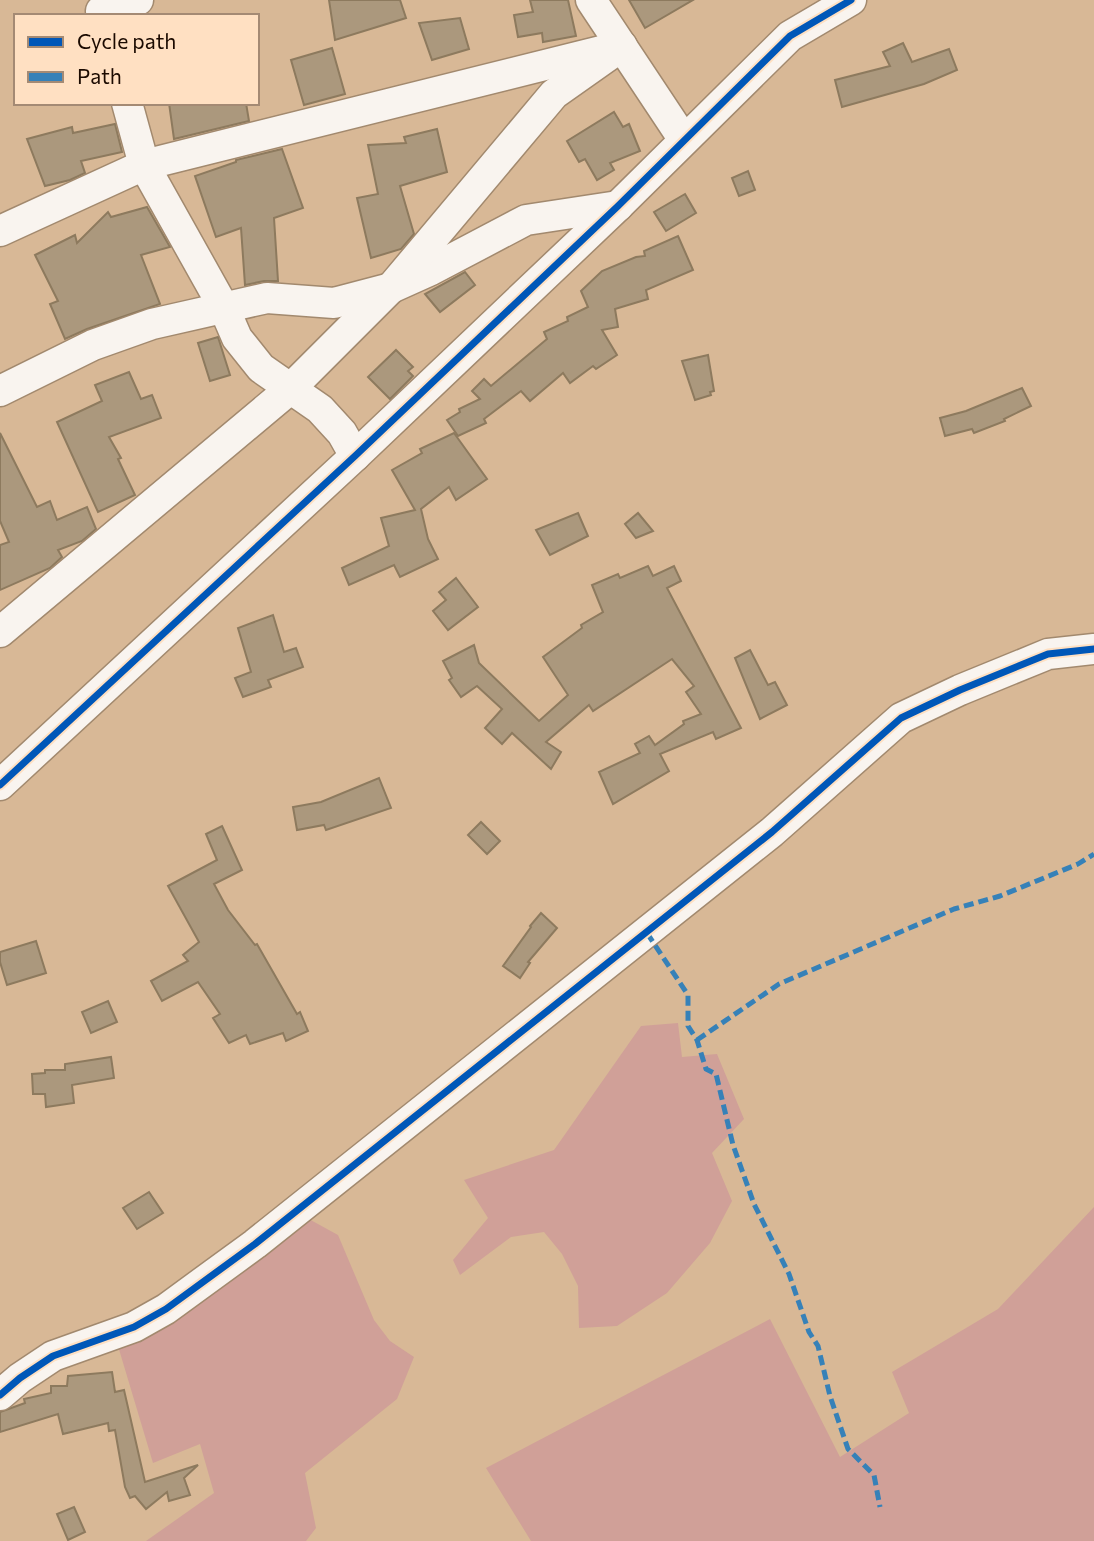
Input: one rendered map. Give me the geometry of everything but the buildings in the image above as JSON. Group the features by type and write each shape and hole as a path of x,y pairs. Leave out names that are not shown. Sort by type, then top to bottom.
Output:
{"street":[{"path":"101,9 138,0"},
{"path":"592,0 684,140"},
{"path":"0,785 355,456 618,206 790,36 851,0"},
{"path":"0,231 144,164 622,46"},
{"path":"0,632 290,390 391,288 554,94 622,46"},
{"path":"128,105 144,164 224,308 237,338 261,368 320,409 342,433 355,456"},
{"path":"0,391 93,345 152,324 267,298 334,303 391,288 431,271 526,220 618,206"},
{"path":"0,1395 53,1356 134,1327 166,1309 255,1244 751,849 901,718 960,690 1048,654 1094,649"}],"shaded area":[{"path":"678,1023 682,1057 717,1054 744,1119 712,1153 732,1201 710,1243 667,1293 617,1326 579,1328 578,1286 562,1254 544,1232 511,1237 460,1275 453,1260 488,1218 464,1180 554,1150 641,1026"},
{"path":"1094,1207 1094,1541 531,1541 486,1468 770,1319 840,1457 909,1413 892,1372 998,1309"},
{"path":"307,1218 338,1235 374,1320 390,1341 414,1357 397,1399 305,1473 316,1528 306,1541 146,1541 214,1493 200,1444 153,1463 118,1346"}],"marked path":[{"path":"697,1040 779,984 954,909 1000,896 1078,864 1094,854"},
{"path":"647,933 688,995 688,1026 697,1040 706,1069 716,1074 733,1145 754,1204 789,1274 809,1332 818,1346 830,1396 848,1449 874,1475 880,1507"}],"cycle path":[{"path":"0,785 355,456 618,206 790,36 851,0"},
{"path":"0,1395 53,1356 134,1327 166,1309 255,1244 772,832 901,718 960,690 1048,654 1094,649"}]}
